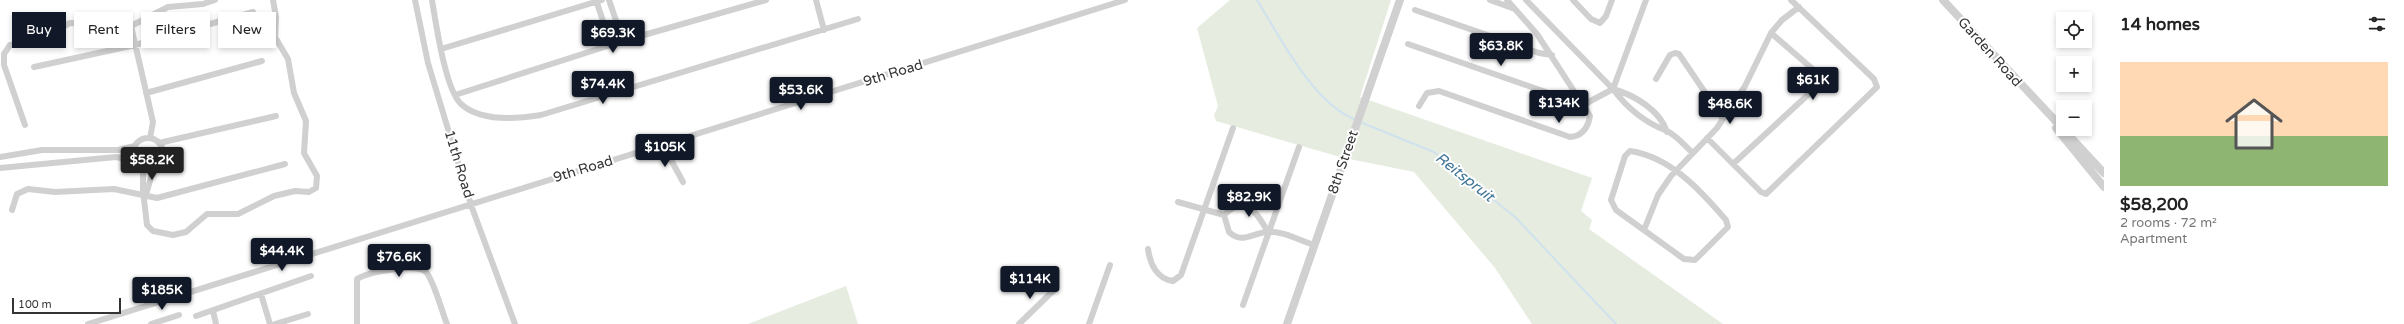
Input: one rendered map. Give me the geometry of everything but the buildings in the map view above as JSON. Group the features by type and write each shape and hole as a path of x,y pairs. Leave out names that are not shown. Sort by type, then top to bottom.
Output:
{"street":[{"path":"133,25 168,7 202,4 215,0"},
{"path":"0,168 116,157 135,161 143,168 145,220 150,228 173,235 186,232 207,214 238,214 274,196 295,191 309,192 316,188 317,176 304,153 306,121 294,93 288,59 275,37 276,17 273,0"},
{"name":"11th Road","path":"415,0 424,51 471,205 515,324"},
{"path":"432,0 441,49 455,95 462,104 483,115 542,115 858,19"},
{"path":"609,0 623,41"},
{"path":"455,95 623,41 766,0"},
{"path":"816,0 824,30"},
{"name":"9th Road","path":"88,324 1125,0"},
{"name":"8th Street","path":"1287,324 1400,0"},
{"path":"1490,0 1516,9"},
{"path":"1419,106 1427,93 1439,91 1570,137 1581,133 1589,123 1590,116 1552,55 1516,9 1507,0"},
{"path":"1526,0 1613,89 1621,100 1648,123 1659,130 1667,132 1694,154"},
{"path":"1573,0 1592,19 1600,23 1606,16 1612,0"},
{"path":"1613,89 1646,0"},
{"path":"1707,138 1761,192 1766,194 1877,87 1874,79 1791,0"},
{"name":"Garden Road","path":"1943,0 2037,103 2100,166 2104,173"},
{"path":"441,49 598,1 611,45"},
{"path":"1644,230 1658,195 1676,170 1694,154 1723,119 1745,86 1771,32 1782,20 1799,7"},
{"path":"1415,10 1539,53 1552,55"},
{"path":"34,67 135,46 218,22"},
{"path":"24,125 4,65 4,54 10,45 37,40 70,23 74,23"},
{"path":"1732,164 1812,91 1819,80 1816,72 1771,32"},
{"path":"133,36 153,126 150,138"},
{"path":"1408,44 1583,105 1613,89 1626,92 1656,112 1661,118 1667,132"},
{"path":"1656,79 1670,55 1675,53 1679,54 1723,119"},
{"path":"146,93 262,61"},
{"name":"Garden Road","path":"2037,103 2104,187"},
{"path":"159,143 276,116"},
{"path":"1148,249 1149,260 1154,270 1166,280 1174,281 1181,275 1233,128"},
{"path":"135,161 133,153 135,146 141,140 150,138 159,143 163,150 162,158 154,167 145,198"},
{"path":"663,144 683,182"},
{"path":"0,157 28,152 62,150 118,150 135,146"},
{"path":"1243,305 1299,147"},
{"path":"62,150 63,162"},
{"path":"28,152 29,166"},
{"path":"1628,152 1637,152 1660,159 1676,170 1723,217 1728,227 1692,261 1684,259 1644,230 1612,205 1611,200 1625,156 1628,152"},
{"path":"12,210 16,194 28,188 55,192 120,190 145,198 162,198 285,164"},
{"path":"143,168 154,167"},
{"path":"1178,202 1224,215 1237,206 1249,206 1257,213 1268,232"},
{"path":"1224,215 1229,232 1239,238 1245,239 1268,232 1314,245"},
{"path":"1089,324 1110,265"},
{"path":"357,324 357,279 390,270 401,269 419,269 428,275 447,324"},
{"path":"196,316 312,276"},
{"path":"1019,324 1055,289"},
{"path":"261,294 270,324"},
{"path":"212,311 216,324"},
{"path":"275,324 308,314"},
{"path":"152,324 179,315"}],"shaded area":[{"name":"Reitspruit","path":"1230,0 1391,0 1360,97 1592,178 1581,211 1592,220 1589,229 1723,324 1532,324 1495,268 1414,172 1340,157 1216,121 1214,115 1218,106 1197,28"},
{"path":"846,286 858,324 748,324"}],"waterway":[{"name":"Reitspruit","path":"1257,0 1288,51 1312,85 1340,112 1356,120"},
{"name":"Reitspruit","path":"1360,122 1434,152 1515,217 1616,324"}]}
